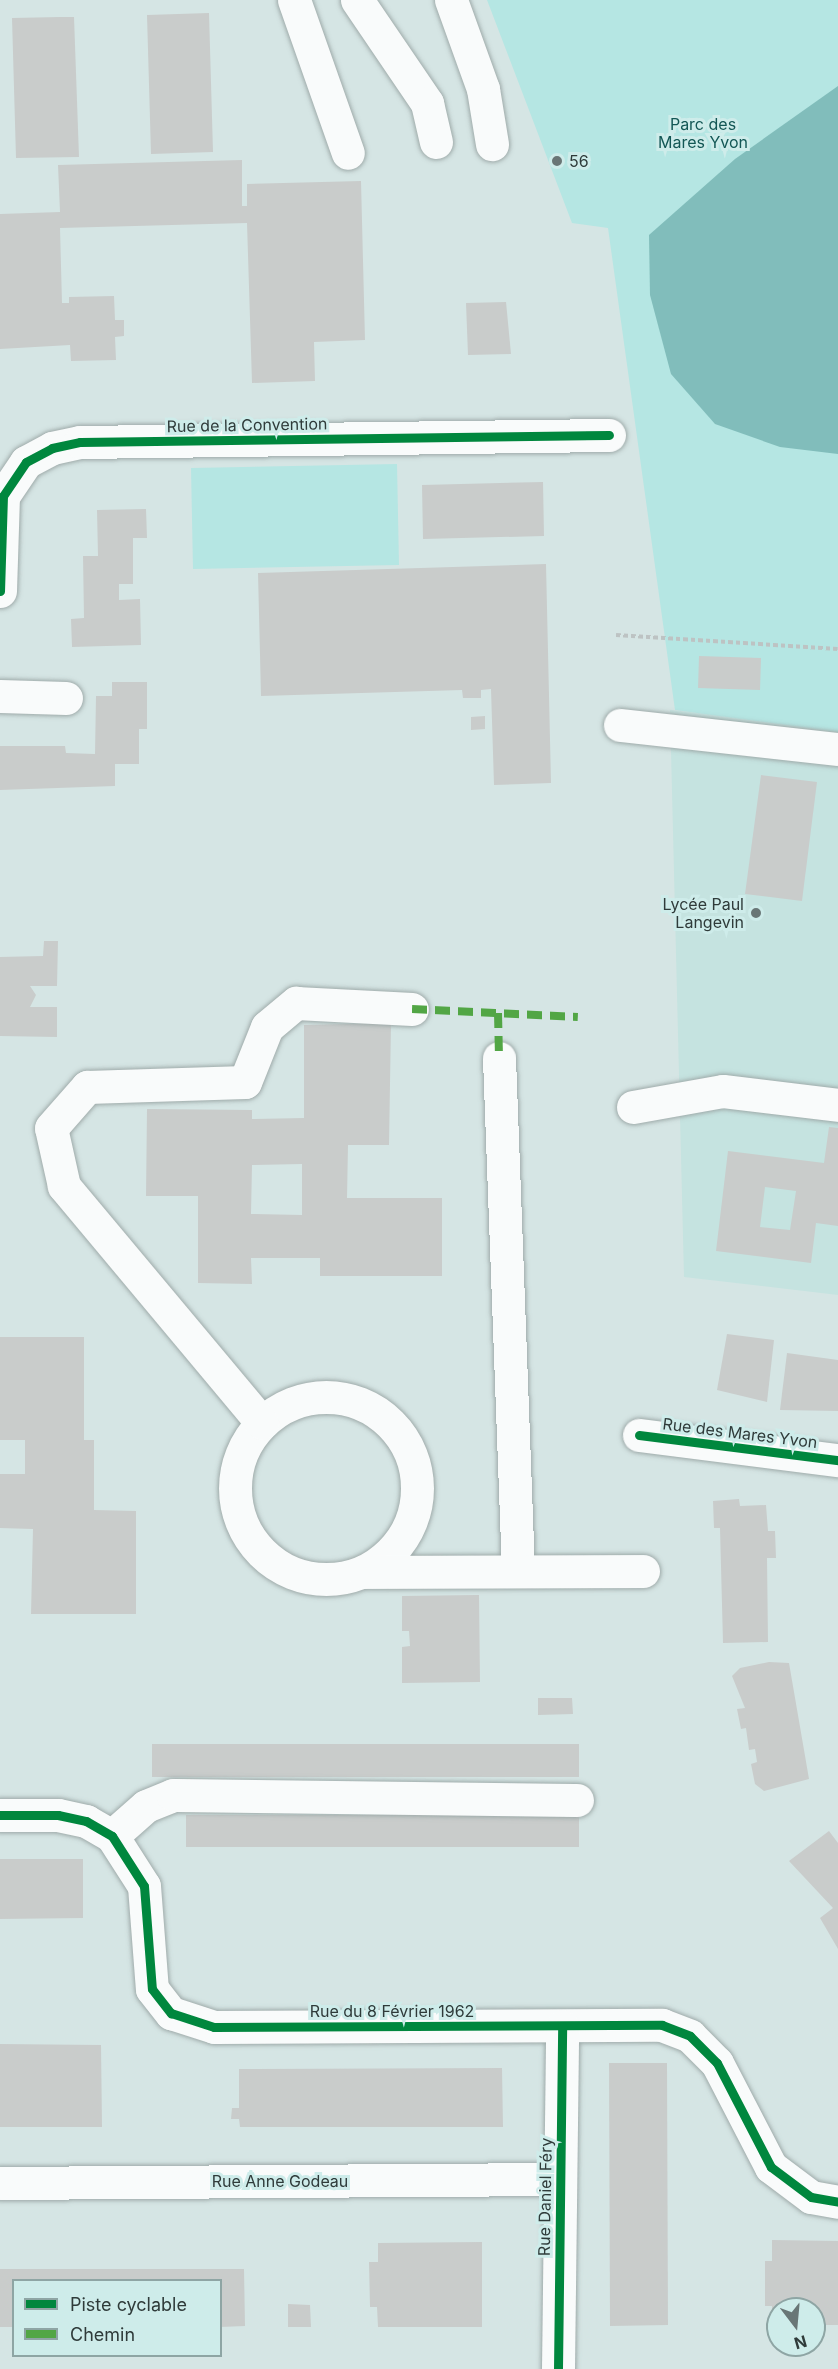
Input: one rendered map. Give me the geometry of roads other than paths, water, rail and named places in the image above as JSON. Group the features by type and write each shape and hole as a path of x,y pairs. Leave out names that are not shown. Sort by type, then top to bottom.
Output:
{"street":[{"path":"294,0 348,153"},
{"path":"357,0 427,103 436,142"},
{"path":"451,0 483,89 492,144"},
{"name":"Rue de la Convention","path":"0,591 3,496 26,462 52,448 80,442 609,435"},
{"path":"0,696 66,698"},
{"path":"620,725 838,749"},
{"path":"262,1423 64,1186 51,1128 87,1087 245,1082 267,1027 296,1003 412,1010"},
{"path":"499,1058 518,1571"},
{"path":"633,1107 723,1091 838,1105"},
{"path":"363,1572 397,1546 412,1518 418,1487 408,1446 380,1413 341,1398 298,1401 262,1423 248,1439 235,1479 240,1521 250,1539 281,1568 322,1580 363,1572 643,1571"},
{"name":"Rue des Mares Yvon","path":"639,1435 838,1460"},
{"path":"112,1836 146,1806 173,1795 577,1800"},
{"name":"Rue du 8 Février 1962","path":"0,1815 58,1815 86,1821 112,1836 144,1886 152,1989 171,2013 214,2027 662,2025 690,2036 717,2063 771,2167 812,2197 838,2202"},
{"name":"Rue Daniel Féry","path":"558,2369 562,2026"},
{"name":"Rue Anne Godeau","path":"0,2183 560,2179"}],"place":[{"name":"56","path":"557,161"},
{"name":"Lycée Paul Langevin","path":"756,913"}],"park label":[{"name":"Parc des Mares Yvon","path":"703,133"}]}
